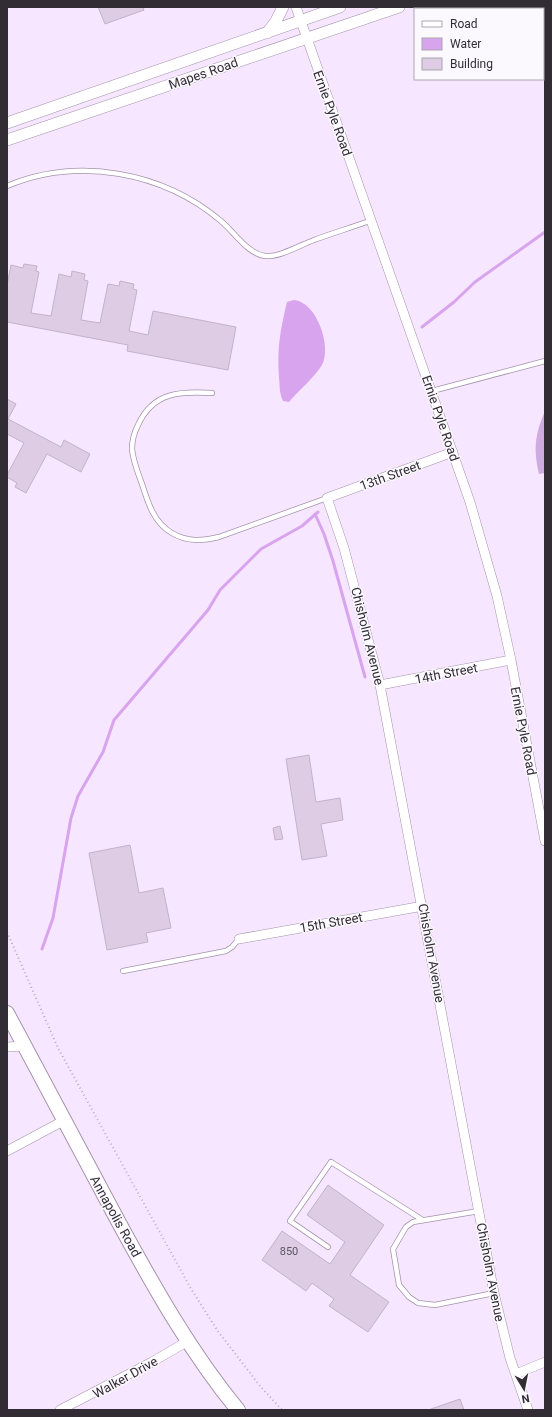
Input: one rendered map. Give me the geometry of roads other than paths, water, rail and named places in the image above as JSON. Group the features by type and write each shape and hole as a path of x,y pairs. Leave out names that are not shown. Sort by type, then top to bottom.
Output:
{"main road":[{"name":"Annapolis Road","path":"7,1013 63,1121 136,1253 188,1341 213,1379 238,1410"}],"street":[{"path":"267,33 276,21 283,7"},
{"name":"Ernie Pyle Road","path":"296,7 305,38 372,220 432,391 453,452 487,561 511,660 545,841"},
{"name":"Mapes Road","path":"7,123 340,7"},
{"name":"Mapes Road","path":"7,140 399,7"},
{"name":"13th Street","path":"327,498 453,452"},
{"name":"Chisholm Avenue","path":"327,498 346,555 380,685 423,906 494,1293 505,1340 528,1410"},
{"name":"14th Street","path":"380,685 511,660"},
{"name":"15th Street","path":"239,939 423,906"},
{"path":"7,1047 24,1046"},
{"path":"7,1151 63,1121"},
{"name":"Walker Drive","path":"60,1410 152,1362 188,1341"},
{"path":"516,1374 545,1362"}],"lane":[{"path":"7,186 43,175 70,171 105,172 144,179 196,202 222,221 254,252 266,256 286,251 372,220"},
{"path":"432,391 545,362"},
{"path":"212,393 183,392 167,396 154,402 143,414 132,440 132,450 148,503 161,525 182,538 203,541 219,537 327,498"},
{"path":"123,971 226,951 239,939"},
{"path":"328,1247 290,1221 331,1162 420,1219"},
{"path":"479,1211 420,1219 406,1227 393,1249 399,1285 401,1290 418,1303 435,1305 494,1293"}],"water":[{"path":"294,300 309,308 316,317 324,337 325,357 319,370 289,402 283,401 280,392 278,367 281,331 287,302"}],"waterway":[{"path":"422,327 454,302 475,282 545,232"},
{"path":"42,949 53,918 71,818 78,796 103,752 114,720 208,610 220,590 261,549 302,526 318,512"},
{"path":"315,514 324,534 333,561 365,677"}]}
